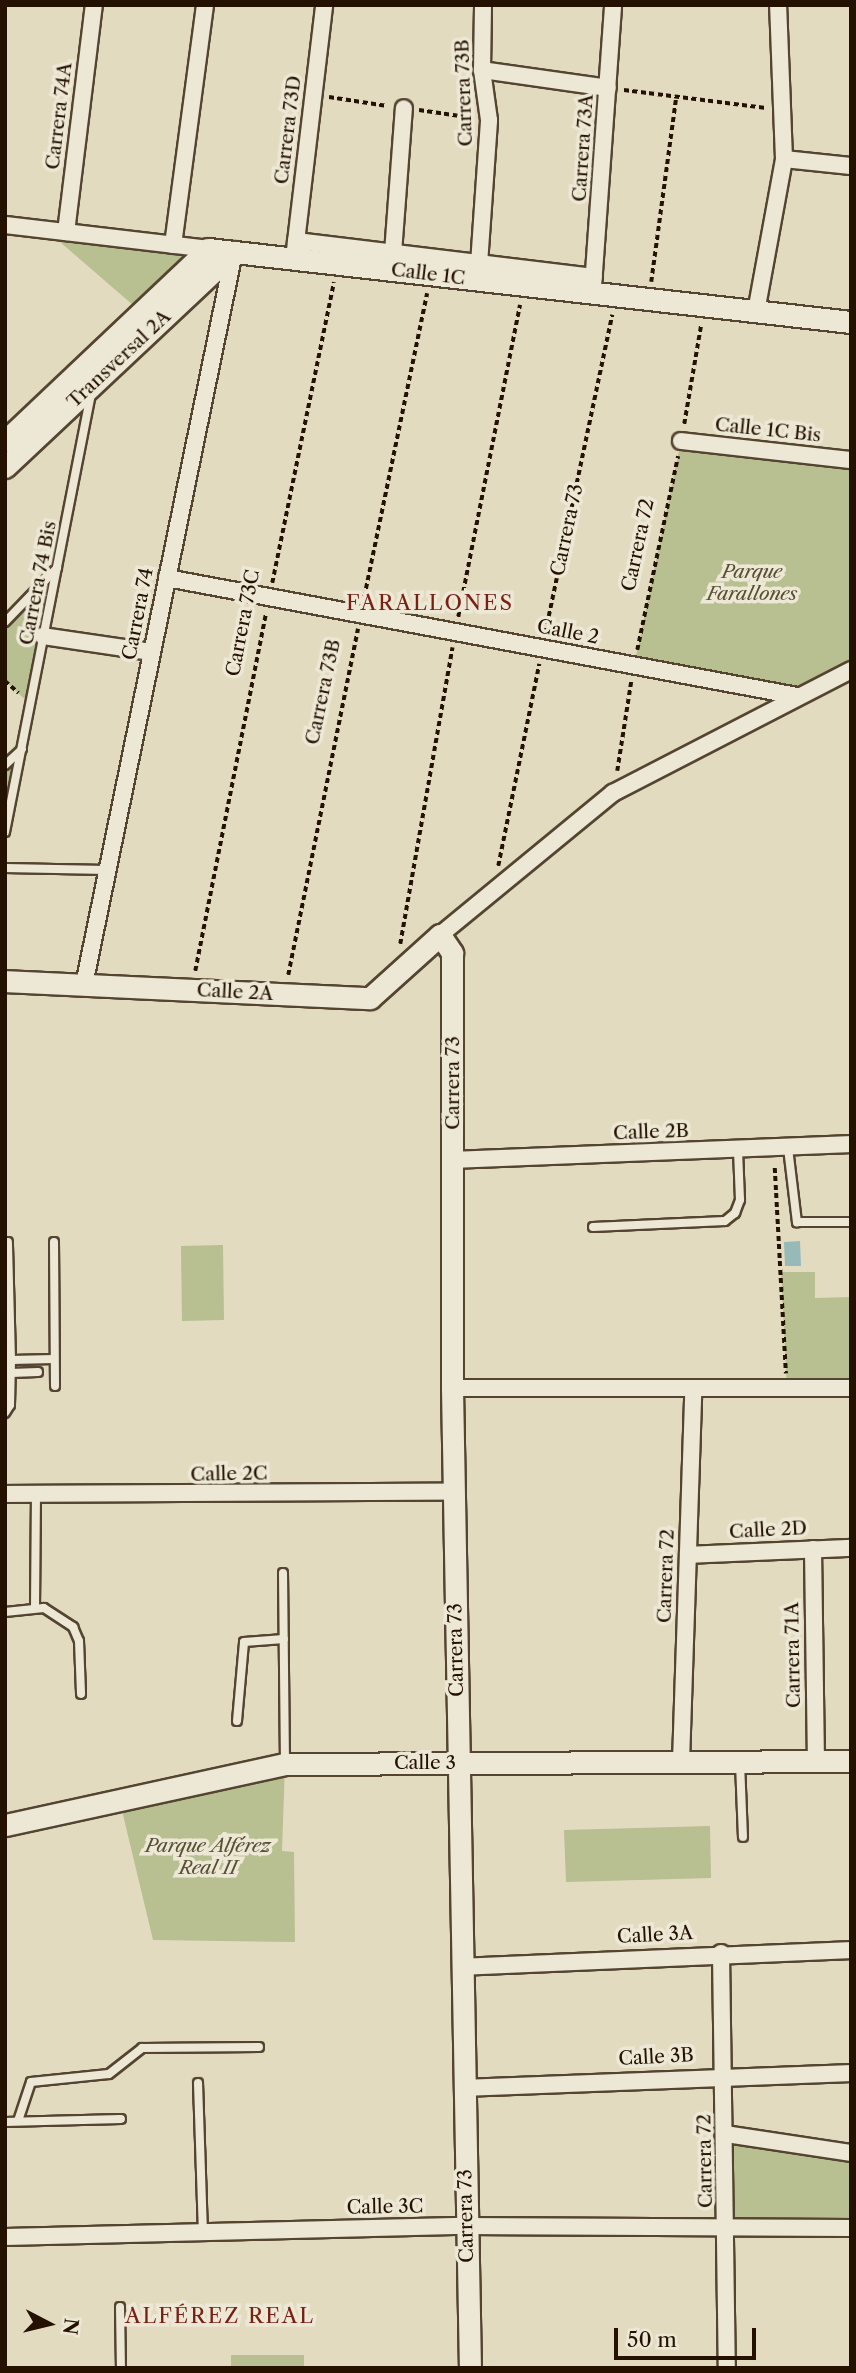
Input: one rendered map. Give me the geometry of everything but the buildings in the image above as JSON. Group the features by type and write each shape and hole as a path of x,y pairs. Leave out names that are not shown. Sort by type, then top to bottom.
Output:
{"street":[{"name":"Carrera 74A","path":"66,232 94,5"},
{"path":"173,245 205,5"},
{"name":"Carrera 73D","path":"295,250 324,5"},
{"name":"Carrera 73B","path":"479,264 489,120 482,70 483,5"},
{"name":"Carrera 73A","path":"594,285 613,5"},
{"path":"756,312 784,159 785,111 778,5"},
{"path":"482,70 608,88"},
{"path":"393,253 404,108"},
{"path":"784,159 851,166"},
{"name":"Calle 1C","path":"5,225 234,252 295,250 338,264 431,275 594,285 616,296 851,322"},
{"name":"Transversal 2A","path":"5,440 208,249"},
{"path":"295,250 393,253 479,264 594,285"},
{"name":"Transversal 2A","path":"5,467 234,252"},
{"name":"Carrera 74","path":"85,985 234,252"},
{"name":"Calle 1C Bis","path":"681,442 851,460"},
{"name":"Calle 2","path":"167,578 797,696"},
{"path":"43,636 152,652"},
{"path":"440,935 493,887 613,793 851,670"},
{"name":"Calle 2A","path":"5,981 370,998 440,935"},
{"name":"Carrera 73","path":"440,935 452,953 452,1388 465,2226 470,2368"},
{"name":"Calle 2B","path":"453,1160 851,1144"},
{"path":"452,1388 693,1391 851,1388"},
{"name":"Carrera 72","path":"681,1762 693,1391"},
{"name":"Calle 2C","path":"5,1494 36,1496 454,1492"},
{"name":"Calle 2D","path":"688,1555 851,1548"},
{"name":"Carrera 71A","path":"813,1549 816,1761"},
{"name":"Calle 3","path":"5,1825 285,1764 851,1761"},
{"name":"Calle 3A","path":"461,1967 720,1953 851,1950"},
{"name":"Carrera 72","path":"720,1953 726,2134 727,2368"},
{"name":"Calle 3B","path":"464,2088 725,2075 851,2073"},
{"path":"726,2134 851,2153"},
{"name":"Calle 3C","path":"5,2237 465,2226 727,2224 851,2228"}],"lane":[{"name":"Carrera 74 Bis","path":"5,832 93,382"},
{"path":"5,622 57,568"},
{"path":"5,765 22,749"},
{"path":"5,868 107,870"},
{"path":"781,1148 797,1222 851,1222"},
{"path":"593,1227 724,1221 735,1213 740,1200 738,1150"},
{"path":"5,1413 10,1405 11,1373 8,1242"},
{"path":"54,1242 55,1386"},
{"path":"11,1360 54,1359"},
{"path":"11,1373 38,1372"},
{"path":"35,1607 36,1496"},
{"path":"283,1573 285,1764"},
{"path":"5,1612 35,1607 73,1627 78,1637 81,1694"},
{"path":"237,1721 244,1642 284,1639"},
{"path":"740,1762 743,1837"},
{"path":"18,2121 31,2082 109,2074 142,2048 259,2047"},
{"path":"198,2083 204,2232"},
{"path":"5,2122 121,2119"},
{"path":"120,2307 121,2368"}],"path":[{"path":"608,88 785,111"},
{"path":"313,95 489,120"},
{"path":"649,299 676,96"},
{"name":"Carrera 73C","path":"192,990 338,264"},
{"name":"Carrera 73B","path":"285,994 431,275"},
{"name":"Carrera 73","path":"493,887 616,296"},
{"name":"Carrera 72","path":"613,793 634,666 681,442 704,306"},
{"path":"781,1148 787,1390"}],"green space":[{"path":"45,229 208,249 141,312"},
{"name":"Parque Farallones","path":"681,441 851,460 851,670 797,696 634,666"},
{"path":"57,568 30,704 5,681 5,622"},
{"path":"22,749 5,832 5,765"},
{"path":"223,1245 224,1320 182,1321 181,1246"},
{"path":"781,1272 815,1272 815,1298 851,1297 851,1388 787,1389"},
{"name":"Parque Alférez Real II","path":"285,1764 282,1851 294,1852 295,1942 153,1940 119,1798"},
{"path":"710,1826 711,1878 566,1882 564,1830"},
{"path":"726,2134 851,2153 851,2228 727,2224"},
{"path":"231,2355 304,2355 304,2368 231,2368"}],"water":[{"path":"800,1241 801,1266 785,1266 784,1242"}],"district":[{"name":"FARALLONES","path":"430,603"},
{"name":"ALFÉREZ REAL","path":"220,2316"}]}
